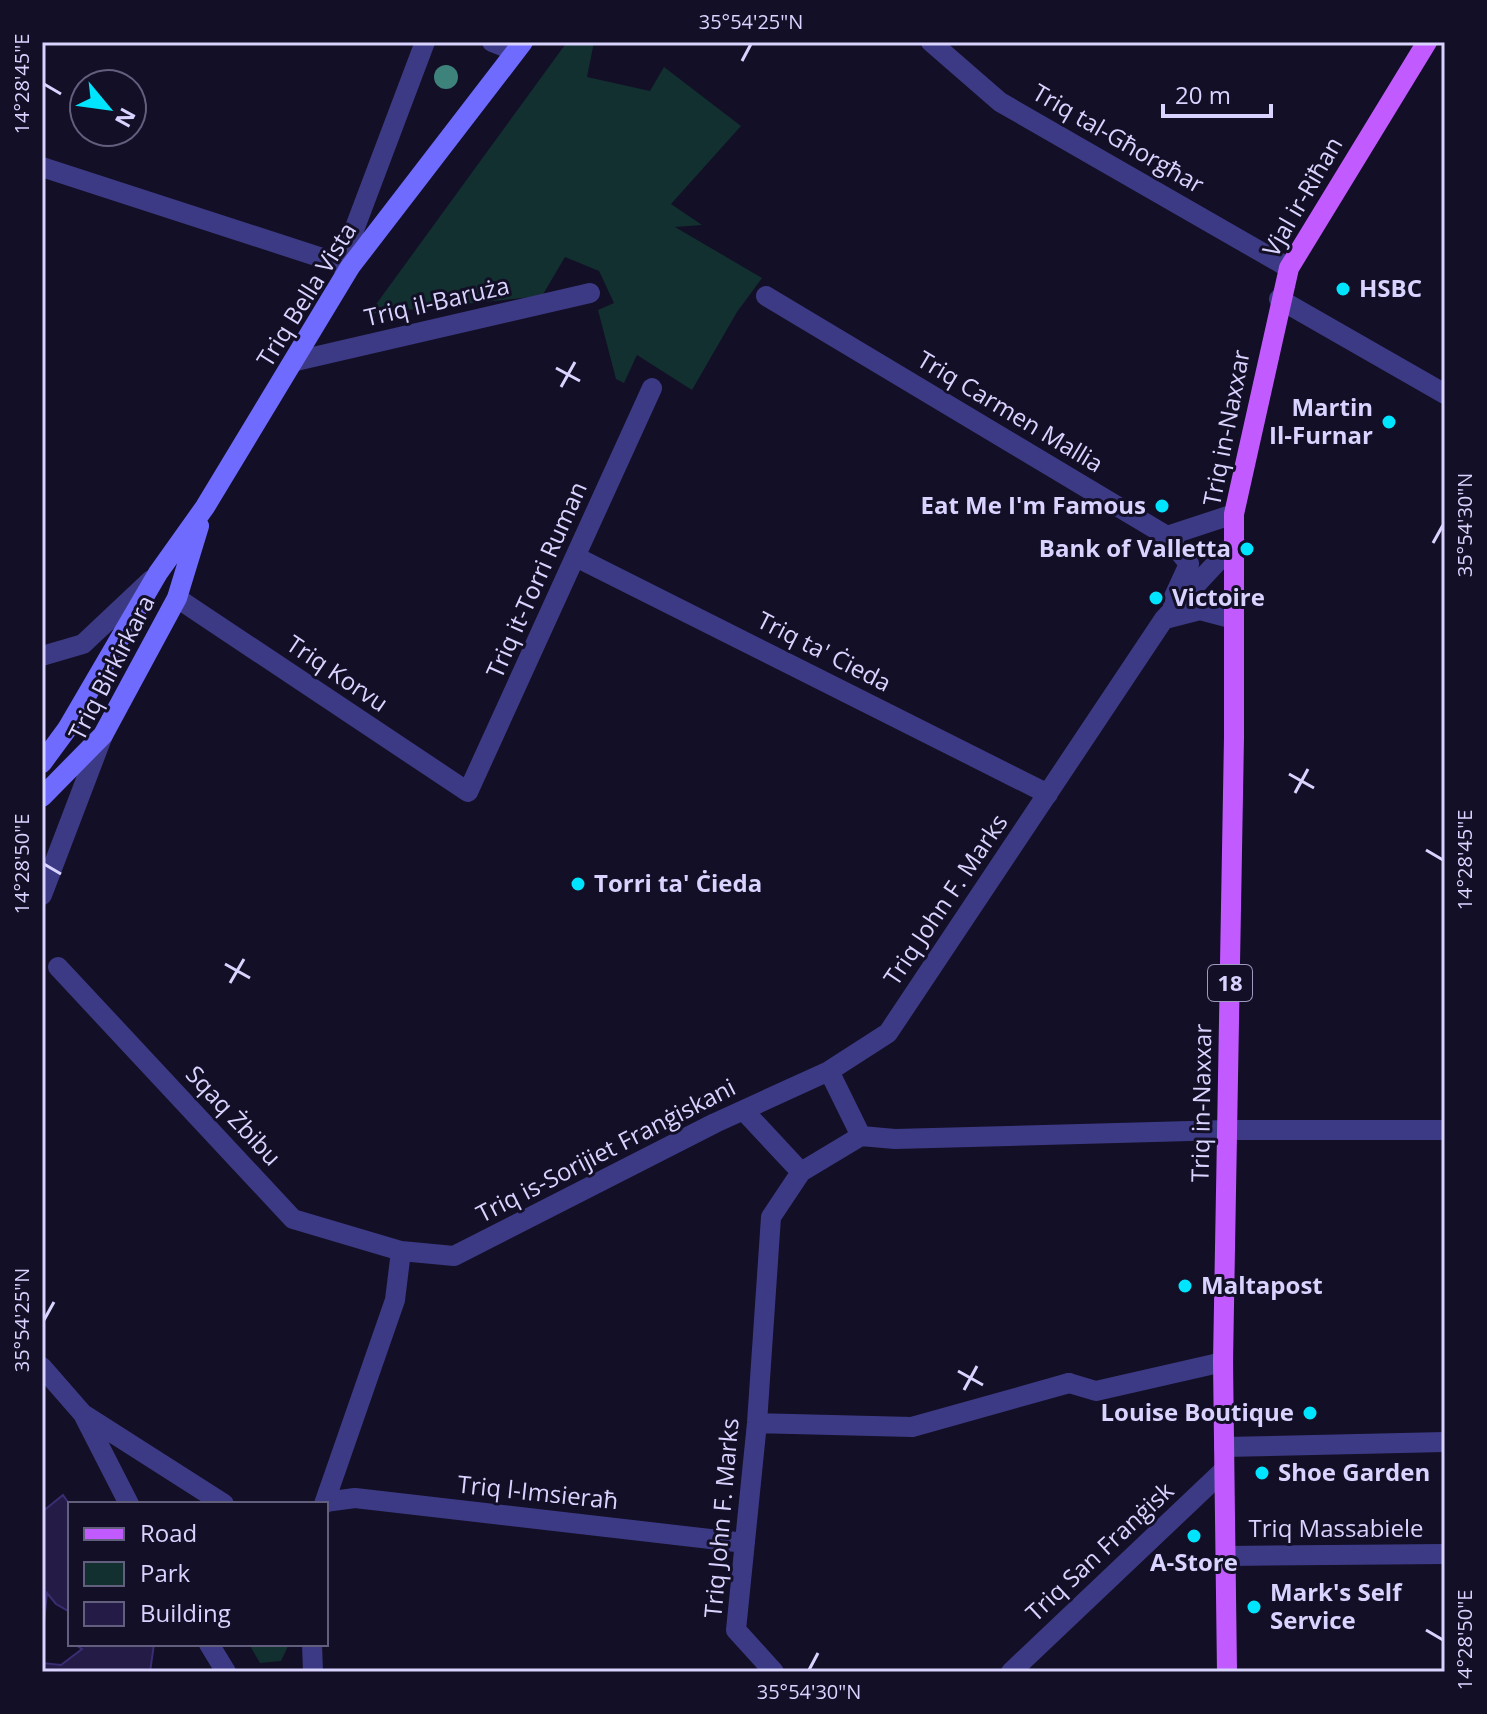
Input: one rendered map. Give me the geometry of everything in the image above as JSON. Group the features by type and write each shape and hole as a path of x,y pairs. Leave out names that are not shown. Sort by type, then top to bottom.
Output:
{"main road":[{"name":"Vjal ir-Riħan","path":"1279,299 1289,268 1427,42"},
{"name":"Triq Bella Vista","path":"205,507 350,267 519,46"},
{"name":"Triq in-Naxxar","path":"1227,1672 1223,1362 1234,514 1279,299"},
{"path":"42,763 67,729 158,573 205,507"},
{"name":"Triq Birkirkara","path":"103,735 177,598 205,507"},
{"path":"42,797 103,735"}],"street":[{"path":"42,167 350,267 354,230 425,42"},
{"path":"492,42 519,46"},
{"name":"Triq tal-Għorgħar","path":"931,42 1000,102 1289,268"},
{"name":"Triq il-Baruża","path":"296,361 590,293"},
{"name":"Triq Carmen Mallia","path":"766,296 1167,536"},
{"path":"1279,299 1445,394"},
{"name":"Triq it-Torri Ruman","path":"468,792 652,388"},
{"path":"1167,536 1234,514"},
{"name":"Triq John F. Marks","path":"829,1071 888,1033 1164,619 1189,564 1167,536"},
{"name":"Triq John F. Marks","path":"1164,619 1235,543"},
{"name":"Triq ta' Ċieda","path":"576,557 1048,794"},
{"path":"42,656 83,644 158,573"},
{"name":"Triq Korvu","path":"177,598 468,792"},
{"path":"1164,619 1200,610 1234,619"},
{"name":"Triq Birkirkara","path":"42,895 103,735"},
{"name":"Sqaq Żbibu","path":"58,967 293,1219 401,1251"},
{"path":"829,1071 861,1136 895,1139 1227,1130 1445,1130"},
{"name":"Triq is-Sorijiet Franġiskani","path":"401,1251 454,1256 829,1071"},
{"path":"744,1111 801,1172"},
{"name":"Triq John F. Marks","path":"774,1672 736,1630 757,1423 771,1217 801,1172 861,1136"},
{"path":"325,1502 395,1300 401,1251"},
{"path":"757,1423 912,1427 1069,1383 1096,1391 1223,1362"},
{"path":"42,1367 83,1414 128,1502"},
{"path":"83,1414 221,1502"},
{"path":"1224,1447 1445,1442"},
{"name":"Triq San Franġisk","path":"1011,1672 1224,1470"},
{"name":"Triq l-Imsieraħ","path":"328,1502 355,1498 745,1543"},
{"name":"Triq Massabiele","path":"1226,1556 1445,1554"},
{"path":"210,1646 226,1672"},
{"path":"312,1646 313,1672"}],"green space":[{"path":"567,42 594,42 587,77 650,91 664,67 741,126 671,204 702,225 675,227 762,278 737,312 692,390 637,355 624,383 616,379 598,310 614,303 599,271 565,257 542,296 369,314"},
{"path":"250,1646 288,1646 281,1661 260,1663"}],"building":[{"path":"63,1495 68,1502 68,1611 56,1604 47,1593 42,1642 42,1512"},
{"path":"77,1646 154,1646 150,1672 42,1672 43,1663 61,1665 82,1649"}],"place":[{"name":"HSBC","path":"1343,289"},
{"name":"Martin Il-Furnar","path":"1389,422"},
{"name":"Eat Me I'm Famous","path":"1162,506"},
{"name":"Bank of Valletta","path":"1247,549"},
{"name":"Victoire","path":"1156,598"},
{"name":"Torri ta' Ċieda","path":"578,884"},
{"name":"Maltapost","path":"1185,1286"},
{"name":"Louise Boutique","path":"1310,1413"},
{"name":"Shoe Garden","path":"1262,1473"},
{"name":"A-Store","path":"1194,1536"},
{"name":"Mark's Self Service","path":"1254,1607"}]}
